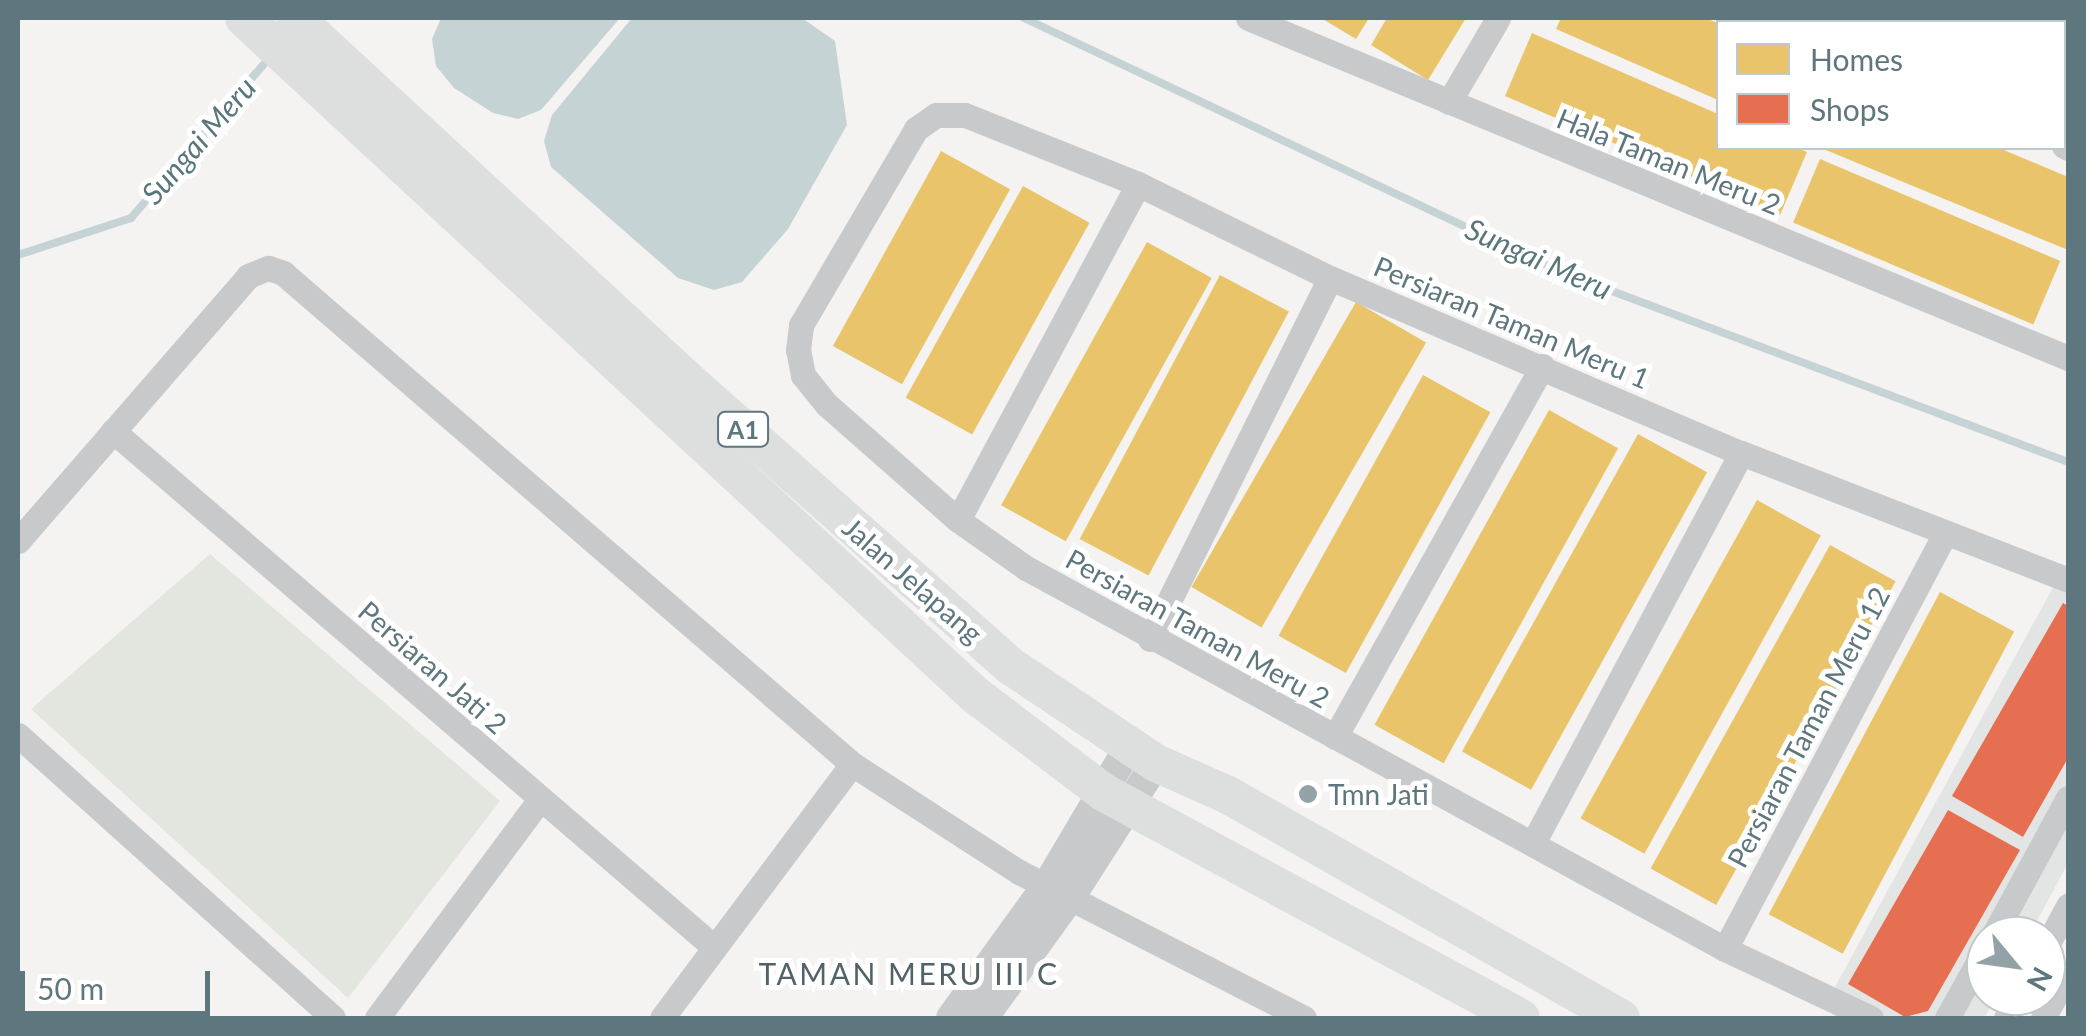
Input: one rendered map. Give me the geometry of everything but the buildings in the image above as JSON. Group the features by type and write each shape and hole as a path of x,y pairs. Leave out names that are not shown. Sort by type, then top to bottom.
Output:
{"main road":[{"name":"Jalan Jelapang","path":"244,18 974,694 1116,799 1521,1018"},
{"name":"Jalan Jelapang","path":"295,18 694,386 984,642 1143,755 1228,795 1621,1018"}],"street":[{"path":"1448,102 1498,18"},
{"name":"Hala Taman Meru 2","path":"1262,20 1448,102 2067,354"},
{"name":"Persiaran Taman Meru 1","path":"936,115 965,115 1138,184 1330,278 1740,453 2068,580"},
{"name":"Persiaran Taman Meru 2","path":"936,115 916,129 801,325 798,350 803,375 827,405 958,520 1026,568 1725,949 1870,1018"},
{"path":"958,520 1138,184"},
{"path":"18,541 248,276 268,268 295,282 852,764 1018,872 1304,1018"},
{"path":"1150,639 1330,278"},
{"path":"1335,737 1542,366"},
{"name":"Persiaran Jati 2","path":"114,430 714,947"},
{"path":"1533,843 1740,453"},
{"name":"Persiaran Taman Meru 12","path":"1725,949 1945,534"},
{"path":"18,736 332,1018"},
{"path":"983,1018 1143,755"},
{"path":"662,1018 852,764"},
{"path":"2004,916 2068,798"},
{"path":"377,1018 540,799"},
{"path":"950,1018 1059,890"},
{"path":"2044,1018 2068,972"},
{"path":"1948,1018 1966,985"}],"shaded area":[{"path":"441,18 620,18 541,110 518,119 493,113 454,88 436,66 432,39"},
{"path":"632,18 802,18 835,41 847,125 788,229 742,282 714,290 678,278 551,167 544,141 552,115"},
{"path":"210,554 500,801 348,998 31,709"},
{"path":"2064,567 2068,568 2068,863 2040,916 1966,916 1966,1016 1985,1016 1839,1018 1823,1009"}],"waterway":[{"name":"Sungai Meru","path":"1024,18 1561,272 2068,462"},
{"name":"Sungai Meru","path":"18,255 131,218 269,58"}],"place":[{"name":"Tmn Jati","path":"1308,794"}],"district":[{"name":"TAMAN MERU III C","path":"909,973"}]}
